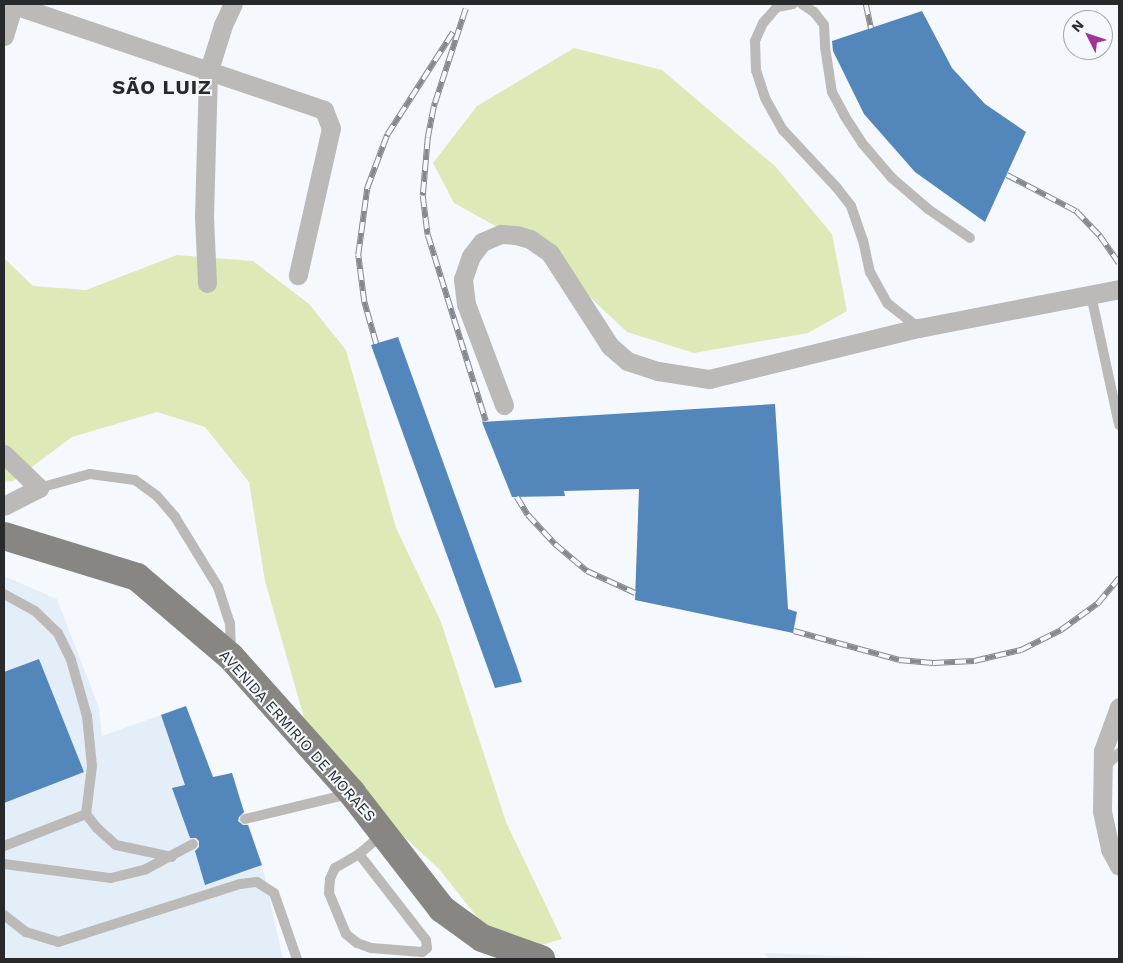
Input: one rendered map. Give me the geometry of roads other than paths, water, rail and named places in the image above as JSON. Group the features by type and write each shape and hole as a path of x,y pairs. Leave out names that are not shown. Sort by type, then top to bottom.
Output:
{"main road":[{"name":"AVENIDA ERMIRIO DE MORAES","path":"4,536 137,577 231,657 352,793 442,909 482,938 541,959"}],"street":[{"path":"4,36 13,4 208,73 324,110 331,128 298,275"},
{"path":"206,283 204,216 208,73 233,4"},
{"path":"504,405 466,304 463,279 472,256 482,242 501,234 516,235 530,239 550,252 610,346 627,361 658,371 709,379 919,328 1119,289"},
{"path":"4,454 40,488 4,506"},
{"path":"1119,707 1103,751 1102,811 1110,849 1119,866"}],"lane":[{"path":"793,4 777,7 763,24 755,41 756,70 766,98 783,130 837,188 851,206 863,240 870,272 887,303 919,328"},
{"path":"802,4 814,12 824,25 824,47 832,92 862,143 892,178 928,209 970,238"},
{"path":"1091,295 1119,425"},
{"path":"40,488 90,474 135,480 157,496 175,517 218,587 230,623 231,657"},
{"path":"4,594 36,611 58,633 71,660 87,716 92,766 86,814 97,828 116,845 172,857"},
{"path":"1103,769 1119,753"},
{"path":"245,819 352,793"},
{"path":"4,846 86,814"},
{"path":"359,854 426,940 427,948 422,952 371,948 357,942 346,934 328,893 330,879 335,868 359,854 384,834"},
{"path":"4,864 111,878 146,869 172,857 193,844"},
{"path":"4,915 26,932 58,942 240,884 257,882 274,893 297,959"}],"railway":[{"path":"866,4 871,28"},
{"path":"466,9 434,107 428,138 423,196 428,235 486,421"},
{"path":"376,344 364,302 358,255 367,188 387,135 453,32"},
{"path":"1007,175 1076,211 1100,236 1119,263"},
{"path":"517,497 528,515 555,544 587,571 635,593"},
{"path":"794,631 899,660 933,663 974,661 1021,650 1061,630 1098,603 1119,578"}],"district":[{"name":"SÃO LUIZ","path":"162,87"}]}
